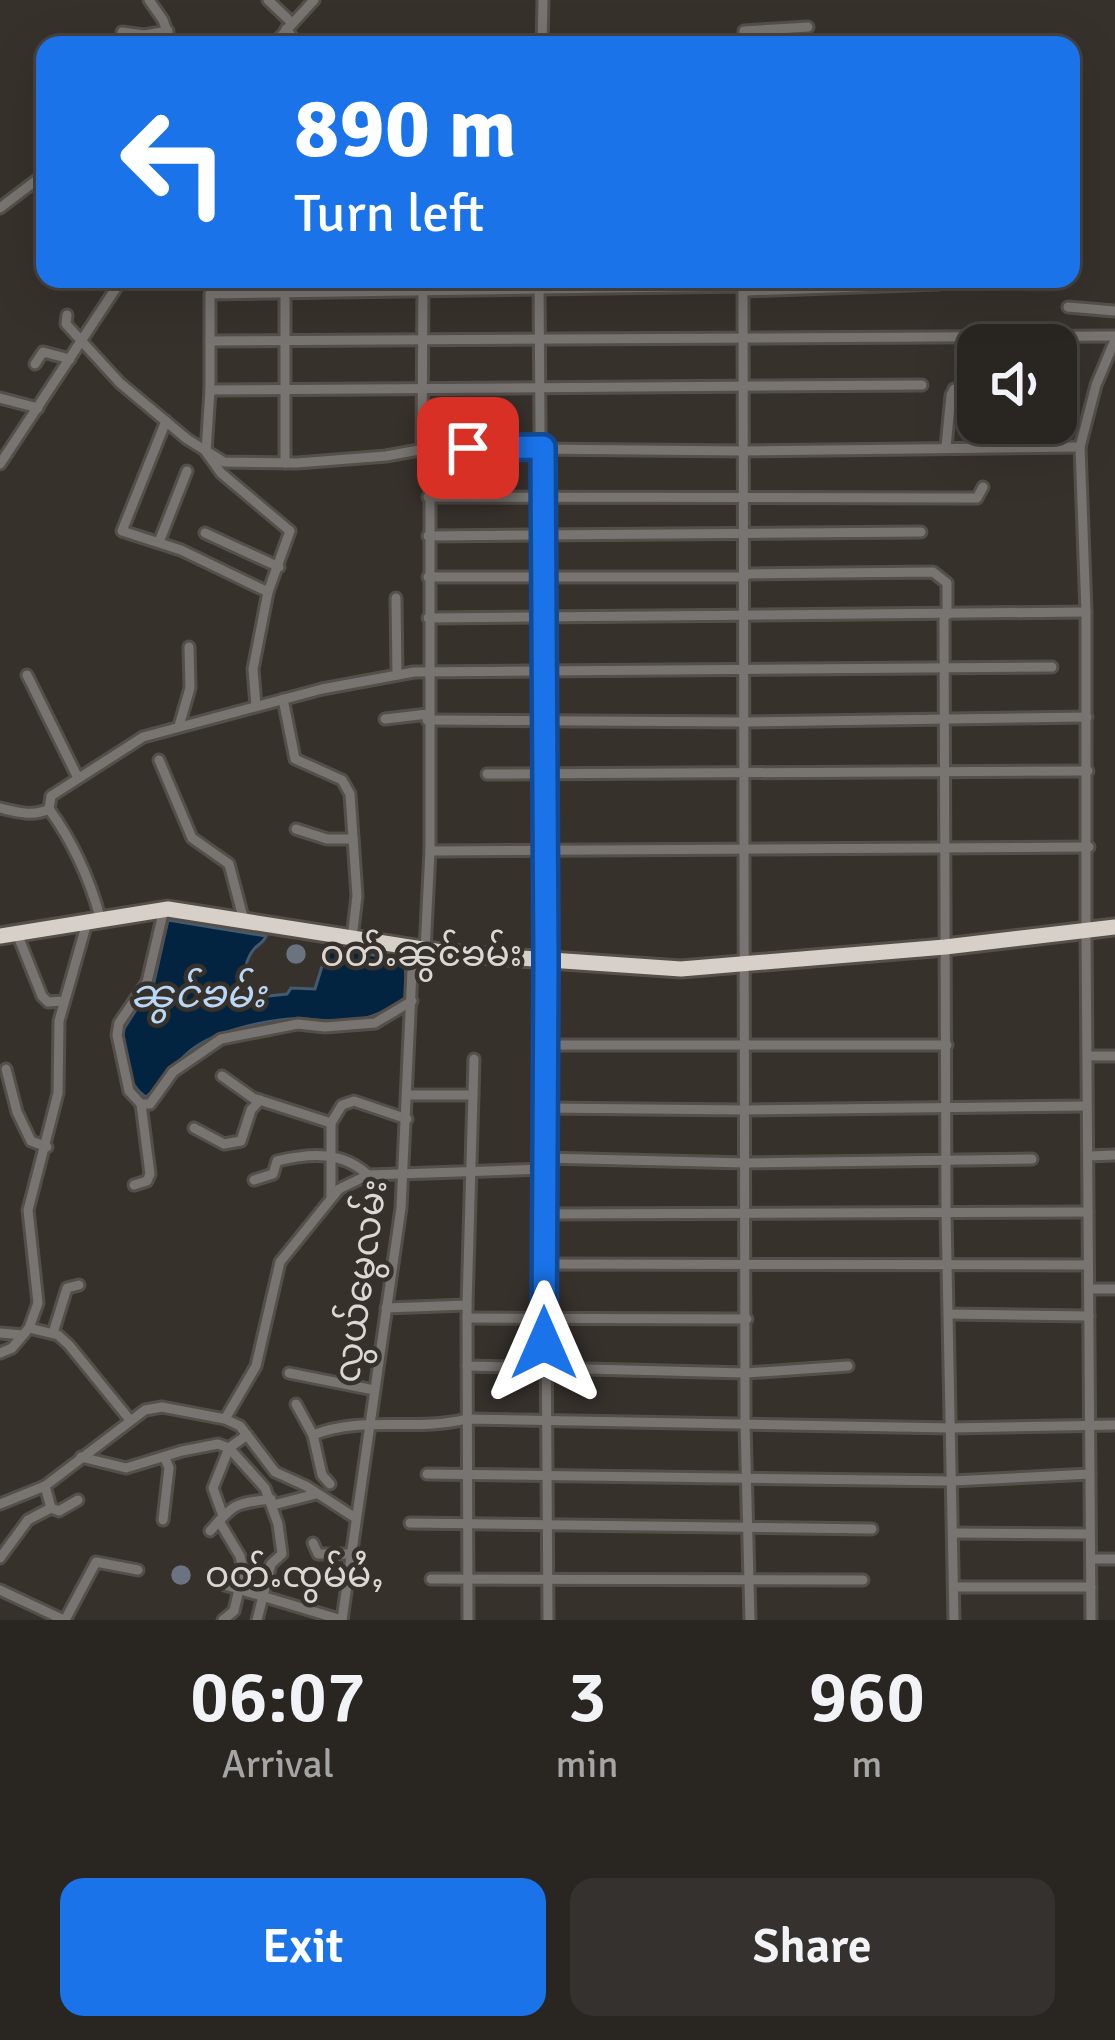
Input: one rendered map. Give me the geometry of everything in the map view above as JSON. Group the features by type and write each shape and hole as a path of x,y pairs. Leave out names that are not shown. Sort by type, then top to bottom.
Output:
{"highway":[{"path":"8,934 164,909 419,949 681,969 1115,927"}],"street":[{"path":"149,0 169,36"},
{"path":"268,0 294,36"},
{"path":"281,36 314,0"},
{"path":"542,0 542,36"},
{"path":"744,36 744,31 808,27"},
{"path":"122,32 168,31"},
{"path":"0,208 36,181"},
{"path":"0,464 116,288"},
{"path":"285,288 285,463"},
{"name":"လွယ်မွေလမ်း","path":"342,1620 404,1173 412,1001 430,851 423,288"},
{"path":"256,706 253,669 268,592 290,532 221,472 206,452 210,294 423,293 487,288"},
{"path":"538,288 546,850 543,1264 548,1620"},
{"path":"744,288 745,1424 750,1620"},
{"path":"1068,307 1115,311"},
{"path":"67,315 66,324 120,383 224,462 285,463 426,449 543,447 744,451 1080,448"},
{"path":"210,341 1115,338 1096,385 1080,448 1089,848 1091,1620"},
{"path":"35,364 43,352 70,359"},
{"path":"210,390 922,385"},
{"path":"946,447 951,395 957,389"},
{"path":"0,398 38,408"},
{"path":"166,422 122,527 127,534 159,542 268,592"},
{"path":"159,542 187,471"},
{"path":"428,496 977,498 983,487"},
{"path":"205,532 279,568"},
{"path":"428,536 921,532"},
{"path":"428,577 933,572 944,577 946,1213 954,1620"},
{"path":"396,598 397,675"},
{"path":"428,618 1086,612"},
{"path":"178,726 190,688 188,647"},
{"path":"0,1353 12,1348 26,1331 38,1303 28,1210 58,1093 57,1036 64,1000 94,918 92,885 68,835 49,809 51,796 78,778 143,737 178,726 283,699 428,671 1052,667"},
{"path":"27,675 78,778"},
{"path":"283,699 295,759 347,786 357,896 352,938"},
{"path":"385,719 746,722 1087,717"},
{"path":"159,760 192,838 230,864 244,921"},
{"path":"487,774 1088,771"},
{"path":"0,808 27,814 49,809"},
{"path":"296,829 327,839 353,839"},
{"path":"430,851 1089,848"},
{"path":"134,1185 147,1181 150,1174 141,1104 129,1090 117,1035 119,1023 147,982 164,909"},
{"path":"8,934 41,996 48,1002 64,1000"},
{"path":"141,1104 150,1103 173,1072 220,1039 298,1024 375,1023 412,1001"},
{"path":"543,1045 947,1045"},
{"path":"1087,1056 1115,1056"},
{"path":"468,1620 467,1312 474,1059"},
{"path":"6,1069 17,1112 31,1141 47,1147"},
{"path":"222,1076 260,1100 331,1123"},
{"path":"407,1095 473,1095"},
{"path":"194,1129 224,1144 241,1141 251,1110 260,1100"},
{"path":"331,1197 331,1123 348,1102 407,1119"},
{"path":"544,1108 746,1111 1087,1106"},
{"path":"254,1180 273,1174 278,1161 332,1155 354,1162 368,1175"},
{"path":"1088,1156 1115,1156"},
{"path":"225,1419 256,1366 280,1262 331,1197 368,1175 544,1164 1032,1159"},
{"path":"543,1214 1088,1212"},
{"path":"543,1264 1088,1264"},
{"path":"53,1333 67,1288 79,1285"},
{"path":"1089,1289 1115,1289"},
{"path":"386,1308 544,1316 746,1318"},
{"path":"949,1314 1089,1316"},
{"path":"0,1333 53,1333 85,1361 130,1420"},
{"path":"467,1366 746,1373 848,1366"},
{"path":"290,1373 374,1390"},
{"path":"296,1404 330,1484"},
{"path":"0,1504 45,1486 130,1420 146,1410 162,1408 240,1426 275,1472 354,1517"},
{"path":"313,1436 339,1425 410,1427 467,1419 951,1428 1115,1425"},
{"path":"223,1620 234,1611 243,1591 240,1556 221,1519 213,1488 230,1448 247,1435"},
{"path":"81,1457 125,1468 218,1444 230,1448 259,1477 272,1502 282,1554 272,1564 256,1620"},
{"path":"163,1520 169,1468 164,1458"},
{"path":"427,1474 952,1481 1090,1474"},
{"path":"45,1486 52,1508 59,1511 78,1499"},
{"path":"210,1531 248,1499 272,1502 316,1494"},
{"path":"0,1558 28,1520 52,1508"},
{"path":"410,1523 872,1528"},
{"path":"953,1533 1090,1534"},
{"path":"313,1543 318,1554 350,1554"},
{"path":"1090,1559 1115,1559"},
{"path":"0,1590 64,1620 96,1562 138,1570"},
{"path":"430,1579 863,1580"},
{"path":"225,1585 342,1620"},
{"path":"954,1587 1091,1587"}],"water":[{"name":"ၼွင်ၶမ်း","path":"168,920 266,936 245,968 242,990 250,998 287,994 291,988 315,989 332,947 404,961 409,995 383,1012 360,1019 283,1020 214,1037 191,1050 146,1097 130,1076 123,1030 154,982"}],"place":[{"name":"ဝတ်ႉၼွင်ၶမ်း","path":"296,954"},
{"name":"ဝတ်ႉၸွမ်မႆႇ","path":"181,1575"}],"route":[{"path":"468,448 543,447 544,1343"}]}
